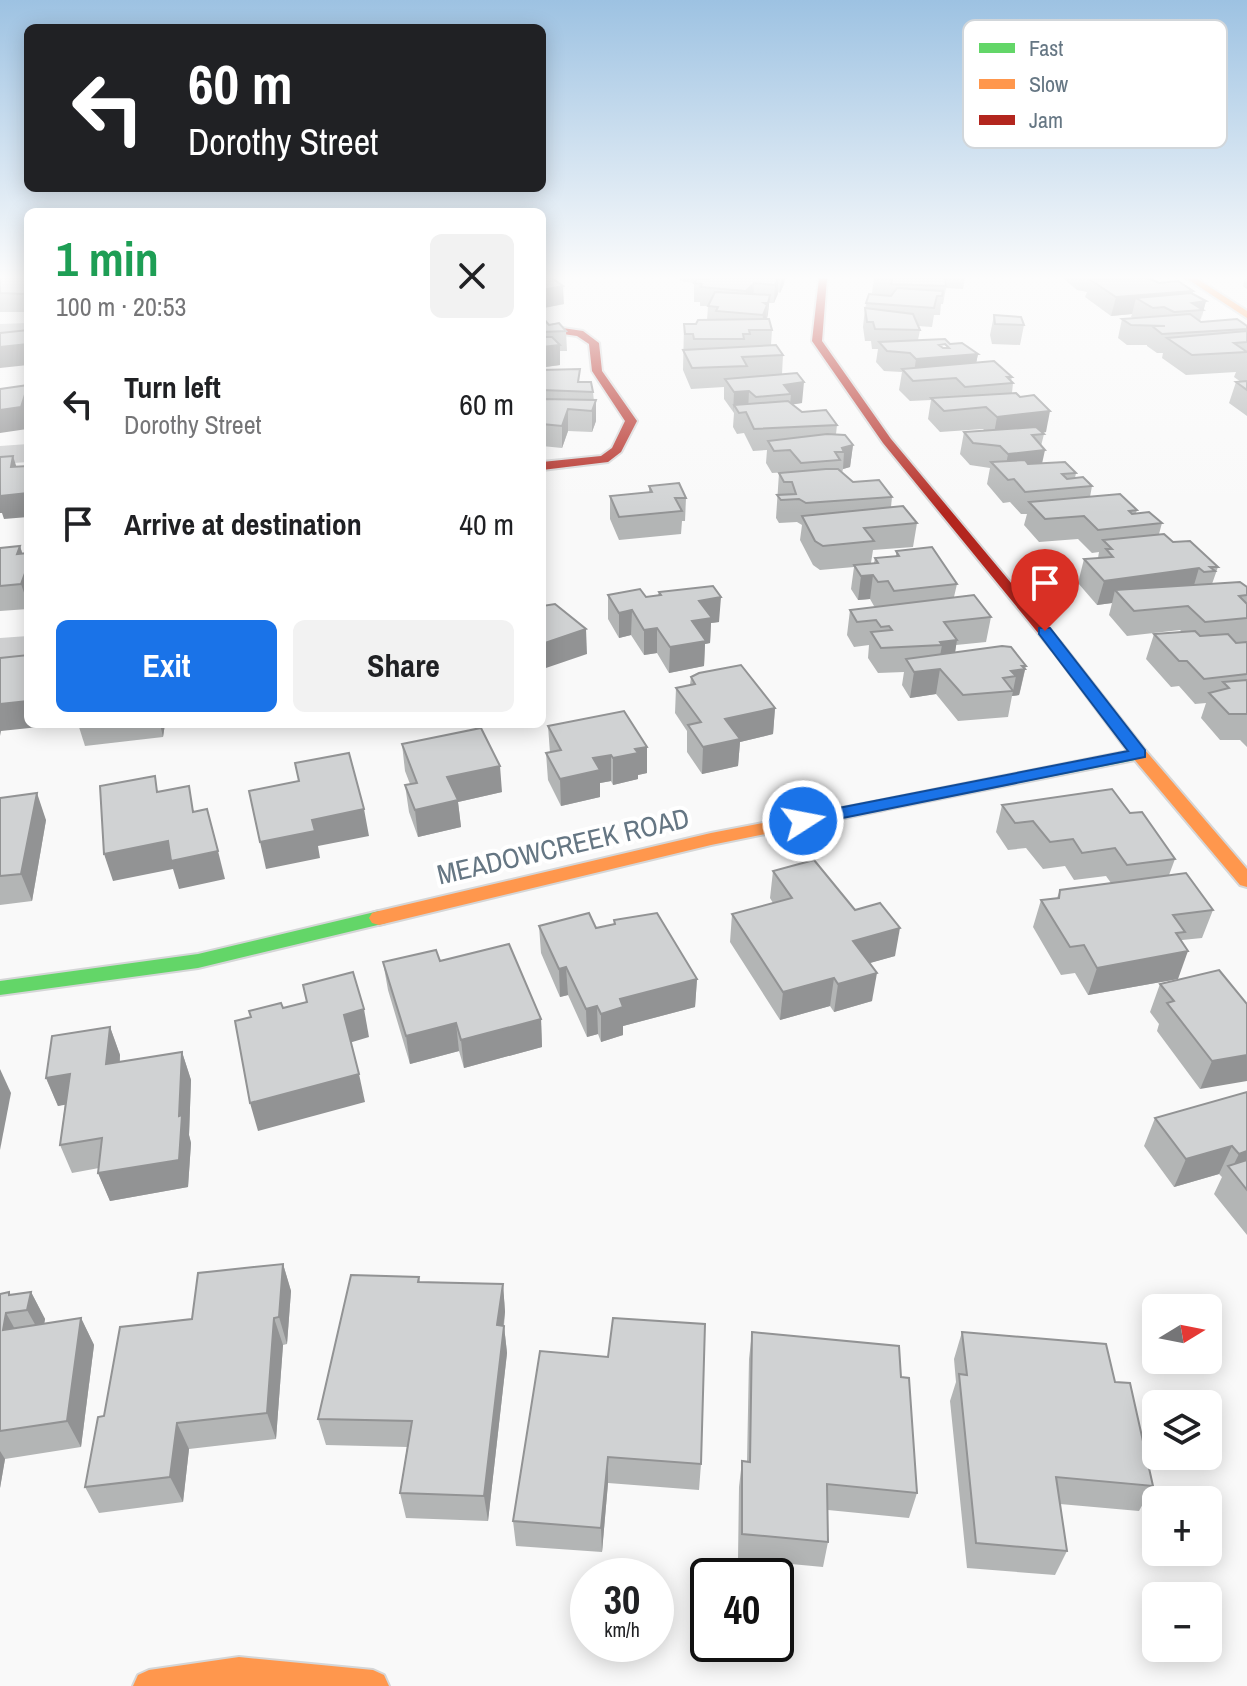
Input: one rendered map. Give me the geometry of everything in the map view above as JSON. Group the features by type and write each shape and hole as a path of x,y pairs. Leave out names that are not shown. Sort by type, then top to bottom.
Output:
{"street":[{"path":"546,466 604,459 617,450 631,421 597,371 595,357"},
{"path":"828,357 887,441 1026,607 1139,754 1247,881"},
{"path":"0,455 24,453"},
{"path":"0,649 24,647"},
{"name":"MEADOWCREEK ROAD","path":"0,988 198,961 711,839 1139,754"},
{"path":"149,1686 239,1673 373,1686"}],"building":[{"path":"686,357 749,357 742,357 747,366 692,368"},
{"path":"994,361 1012,377 1007,377 1013,383 965,387 956,378 913,381 902,369"},
{"path":"580,369 578,382 591,382 593,392 546,390 546,370"},
{"path":"797,373 804,382 784,385 791,394 756,397 749,391 734,392 725,379"},
{"path":"1247,381 1247,390 1236,382"},
{"path":"24,386 21,407 0,410 0,389"},
{"path":"1016,393 1020,397 1034,395 1050,411 997,417 986,407 944,411 931,398"},
{"path":"546,399 596,400 592,411 568,409 562,426 546,424"},
{"path":"788,401 802,412 826,410 837,425 754,429 746,412 739,413 734,405"},
{"path":"1036,427 1044,434 1032,435 1045,450 1008,454 1000,446 973,443 964,432"},
{"path":"845,435 853,445 842,448 844,452 835,452 840,460 801,463 790,450 774,451 768,441"},
{"path":"13,456 11,467 24,466 24,493 0,496 0,457"},
{"path":"1025,460 1028,464 1065,462 1076,473 1062,474 1067,479 1083,477 1092,486 1025,492 1014,479 1008,480 991,462"},
{"path":"838,469 853,482 879,480 892,497 806,503 799,499 781,500 777,495 796,494 792,482 784,482 779,473"},
{"path":"679,483 686,498 675,498 682,511 619,517 610,496 652,492 649,486"},
{"path":"1120,494 1137,510 1129,511 1132,514 1149,512 1162,523 1098,530 1084,516 1045,519 1029,502"},
{"path":"903,506 917,523 864,528 874,541 823,546 815,541 802,516"},
{"path":"1164,534 1173,542 1190,541 1218,567 1210,567 1215,571 1204,572 1199,568 1104,581 1084,559 1113,557 1106,549 1112,549 1103,540"},
{"path":"20,546 17,554 24,553 21,584 0,586 0,548"},
{"path":"932,547 957,584 894,591 888,581 878,582 873,575 861,576 854,565 878,563 875,558 899,556 896,551"},
{"path":"1240,582 1247,587 1247,595 1239,596 1247,604 1247,618 1205,622 1188,606 1134,611 1115,590"},
{"path":"713,586 721,597 699,601 712,618 692,621 706,641 670,647 657,628 644,630 632,610 619,613 608,595 640,589 646,597 661,595 659,592"},
{"path":"974,595 991,617 944,622 957,640 940,642 942,645 881,648 871,632 892,630 889,626 881,627 876,620 857,622 850,610"},
{"path":"555,604 586,629 546,643 546,605"},
{"path":"1195,631 1200,636 1228,634 1236,643 1247,642 1247,674 1204,679 1187,661 1179,661 1154,634"},
{"path":"1011,647 1026,666 1022,666 1025,669 1011,671 1016,676 1003,678 1013,691 963,695 940,669 914,672 906,659"},
{"path":"24,655 24,701 0,704 0,658"},
{"path":"741,665 775,708 725,719 740,739 703,747 688,725 701,722 676,688 695,684 691,677 699,673"},
{"path":"1247,680 1247,714 1229,714 1209,693 1229,688 1223,682"},
{"path":"624,711 647,747 635,749 638,753 593,758 600,770 560,779 546,753 561,750 548,726"},
{"path":"481,728 500,766 447,777 458,800 415,810 405,785 417,783 402,744"},
{"path":"349,753 364,809 312,820 315,831 260,842 249,791 299,781 295,763"},
{"path":"155,776 157,792 189,786 193,812 207,809 218,851 171,861 168,841 104,854 100,786"},
{"path":"1112,789 1130,813 1142,812 1175,859 1127,865 1115,848 1082,853 1073,839 1050,842 1033,821 1015,823 1002,805"},
{"path":"37,793 21,874 0,876 0,798"},
{"path":"814,860 855,910 880,903 900,928 853,941 877,973 838,984 834,978 783,992 732,914 792,898 773,871"},
{"path":"1186,873 1213,910 1173,915 1185,932 1176,933 1188,951 1097,968 1084,945 1070,947 1041,900 1059,898 1060,890"},
{"path":"589,913 596,928 615,924 614,920 657,913 697,979 620,999 623,1007 601,1014 597,1006 586,1009 566,967 559,969 539,926"},
{"path":"509,944 541,1019 461,1040 456,1023 406,1036 383,962 436,950 440,961"},
{"path":"1219,970 1247,1004 1247,1055 1212,1061 1167,1003 1174,1001 1160,984"},
{"path":"353,972 364,1009 344,1015 359,1074 250,1103 235,1021 251,1017 249,1011 281,1003 283,1008 307,1002 303,985"},
{"path":"110,1027 106,1064 182,1052 179,1160 98,1173 102,1138 60,1145 70,1074 46,1078 52,1036"},
{"path":"1247,1092 1247,1151 1239,1154 1232,1146 1186,1159 1155,1118"},
{"path":"1247,1160 1247,1190 1228,1166"},
{"path":"283,1264 279,1317 274,1318 267,1413 177,1423 170,1477 85,1487 98,1417 104,1416 120,1327 192,1319 198,1273"},
{"path":"351,1275 419,1277 418,1282 503,1284 497,1325 504,1326 484,1496 400,1493 412,1421 318,1419"},
{"path":"9,1292 9,1295 31,1292 27,1310 6,1313 3,1330 81,1318 67,1421 0,1431 0,1294"},
{"path":"613,1318 705,1324 701,1464 608,1457 601,1528 513,1521 540,1351 608,1357"},
{"path":"752,1332 899,1346 901,1377 909,1378 917,1493 827,1484 828,1542 742,1534 742,1461 750,1462"},
{"path":"962,1332 1106,1344 1115,1382 1130,1383 1142,1437 1142,1470 1149,1470 1153,1486 1056,1477 1067,1551 976,1543 959,1374 967,1375"}],"traffic: fast":[{"path":"878,806 1139,754"},
{"path":"0,988 198,961 379,918"}],"traffic: slow":[{"path":"1057,647 1139,754 1247,881"},
{"path":"379,918 711,839 878,806"},
{"path":"149,1686 239,1673 373,1686"}],"traffic: jam":[{"path":"546,466 604,459 617,450 631,421 597,371 595,357"},
{"path":"828,357 887,441 1057,647"}],"route":[{"path":"803,821 1139,754 1045,631"}]}
